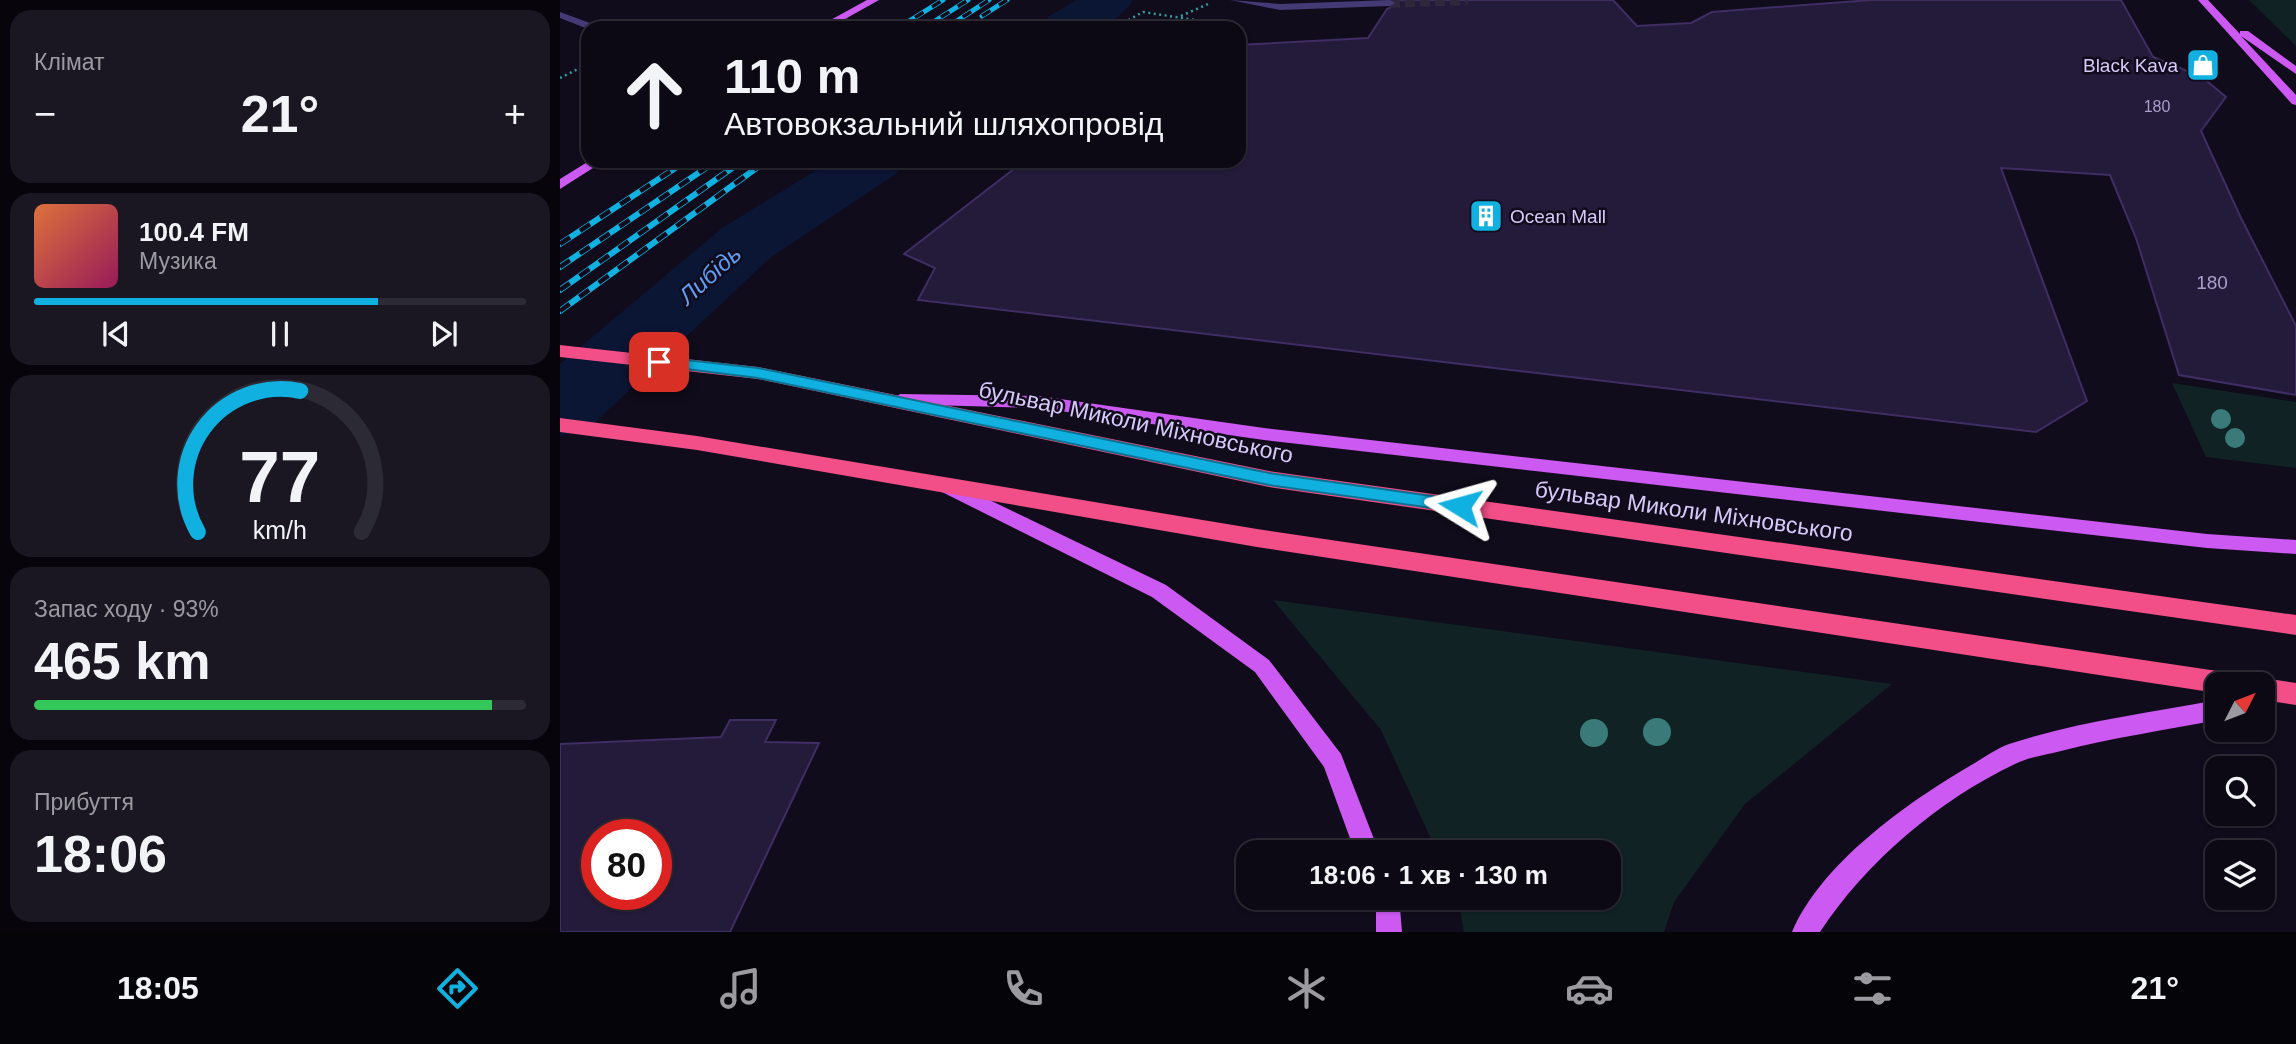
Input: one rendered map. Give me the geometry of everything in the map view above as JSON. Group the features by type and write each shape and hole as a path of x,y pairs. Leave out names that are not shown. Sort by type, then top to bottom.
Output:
{"highway":[{"name":"бульвар Миколи Міхновського","path":"560,351 758,373 1269,479 2296,625"},
{"path":"560,425 697,443 1257,538 2205,680"},
{"path":"2275,691 2296,694"}],"main road":[{"path":"834,21 874,0"},
{"path":"2203,0 2296,102"},
{"path":"2213,10 2296,71"},
{"path":"560,186 587,168"},
{"path":"893,400 1040,402 1264,434 2207,541 2296,547"},
{"path":"942,484 1159,591 1262,666 1332,761 1362,840"},
{"path":"2275,698 2296,694"},
{"path":"1805,932 1833,890 1888,834 1950,790 2011,754 2085,735 2205,712"},
{"path":"1388,910 1389,932"}],"street":[{"path":"1235,0 1280,7 1386,2"},
{"path":"560,15 581,23"}],"path":[{"path":"1127,21 1143,12 1180,17 1216,0"},
{"path":"560,78 581,68"}],"shaded area":[{"path":"2249,0 2296,0 2296,46"},
{"path":"2172,383 2296,402 2296,468 2206,457"},
{"path":"1273,600 1892,684 1745,804 1674,902 1664,932 1464,932 1460,910 1621,910 1621,840 1431,840 1381,730"}],"building":[{"name":"Ocean Mall","path":"1395,0 1613,0 1637,26 1691,23 1712,12 1871,0 2121,0 2153,57 2202,77 2226,97 2201,131 2241,218 2296,326 2296,395 2179,375 2136,238 2110,175 2001,168 2087,401 2036,432 918,300 935,268 904,254 1015,168 1246,168 1246,45 1368,38 1387,9 1397,4"},
{"path":"730,720 776,720 765,742 819,743 730,932 560,932 560,744 721,737"}],"waterway":[{"name":"Либідь","path":"1077,21 1109,0"},
{"name":"Либідь","path":"560,408 746,243 863,168"}],"tunnel":[{"path":"1390,3 1468,0"}],"railway":[{"path":"909,21 943,0"},
{"path":"935,21 968,0"},
{"path":"957,21 989,0"},
{"path":"982,16 1007,0"},
{"path":"560,244 675,168"},
{"path":"560,267 706,168"},
{"path":"560,290 732,168"},
{"path":"560,311 756,168"}],"place":[{"name":"Black Kava","path":"2203,65"},
{"name":"Ocean Mall","path":"1486,216"}],"route":[{"path":"659,362 758,373 1269,479 1460,506"}]}
